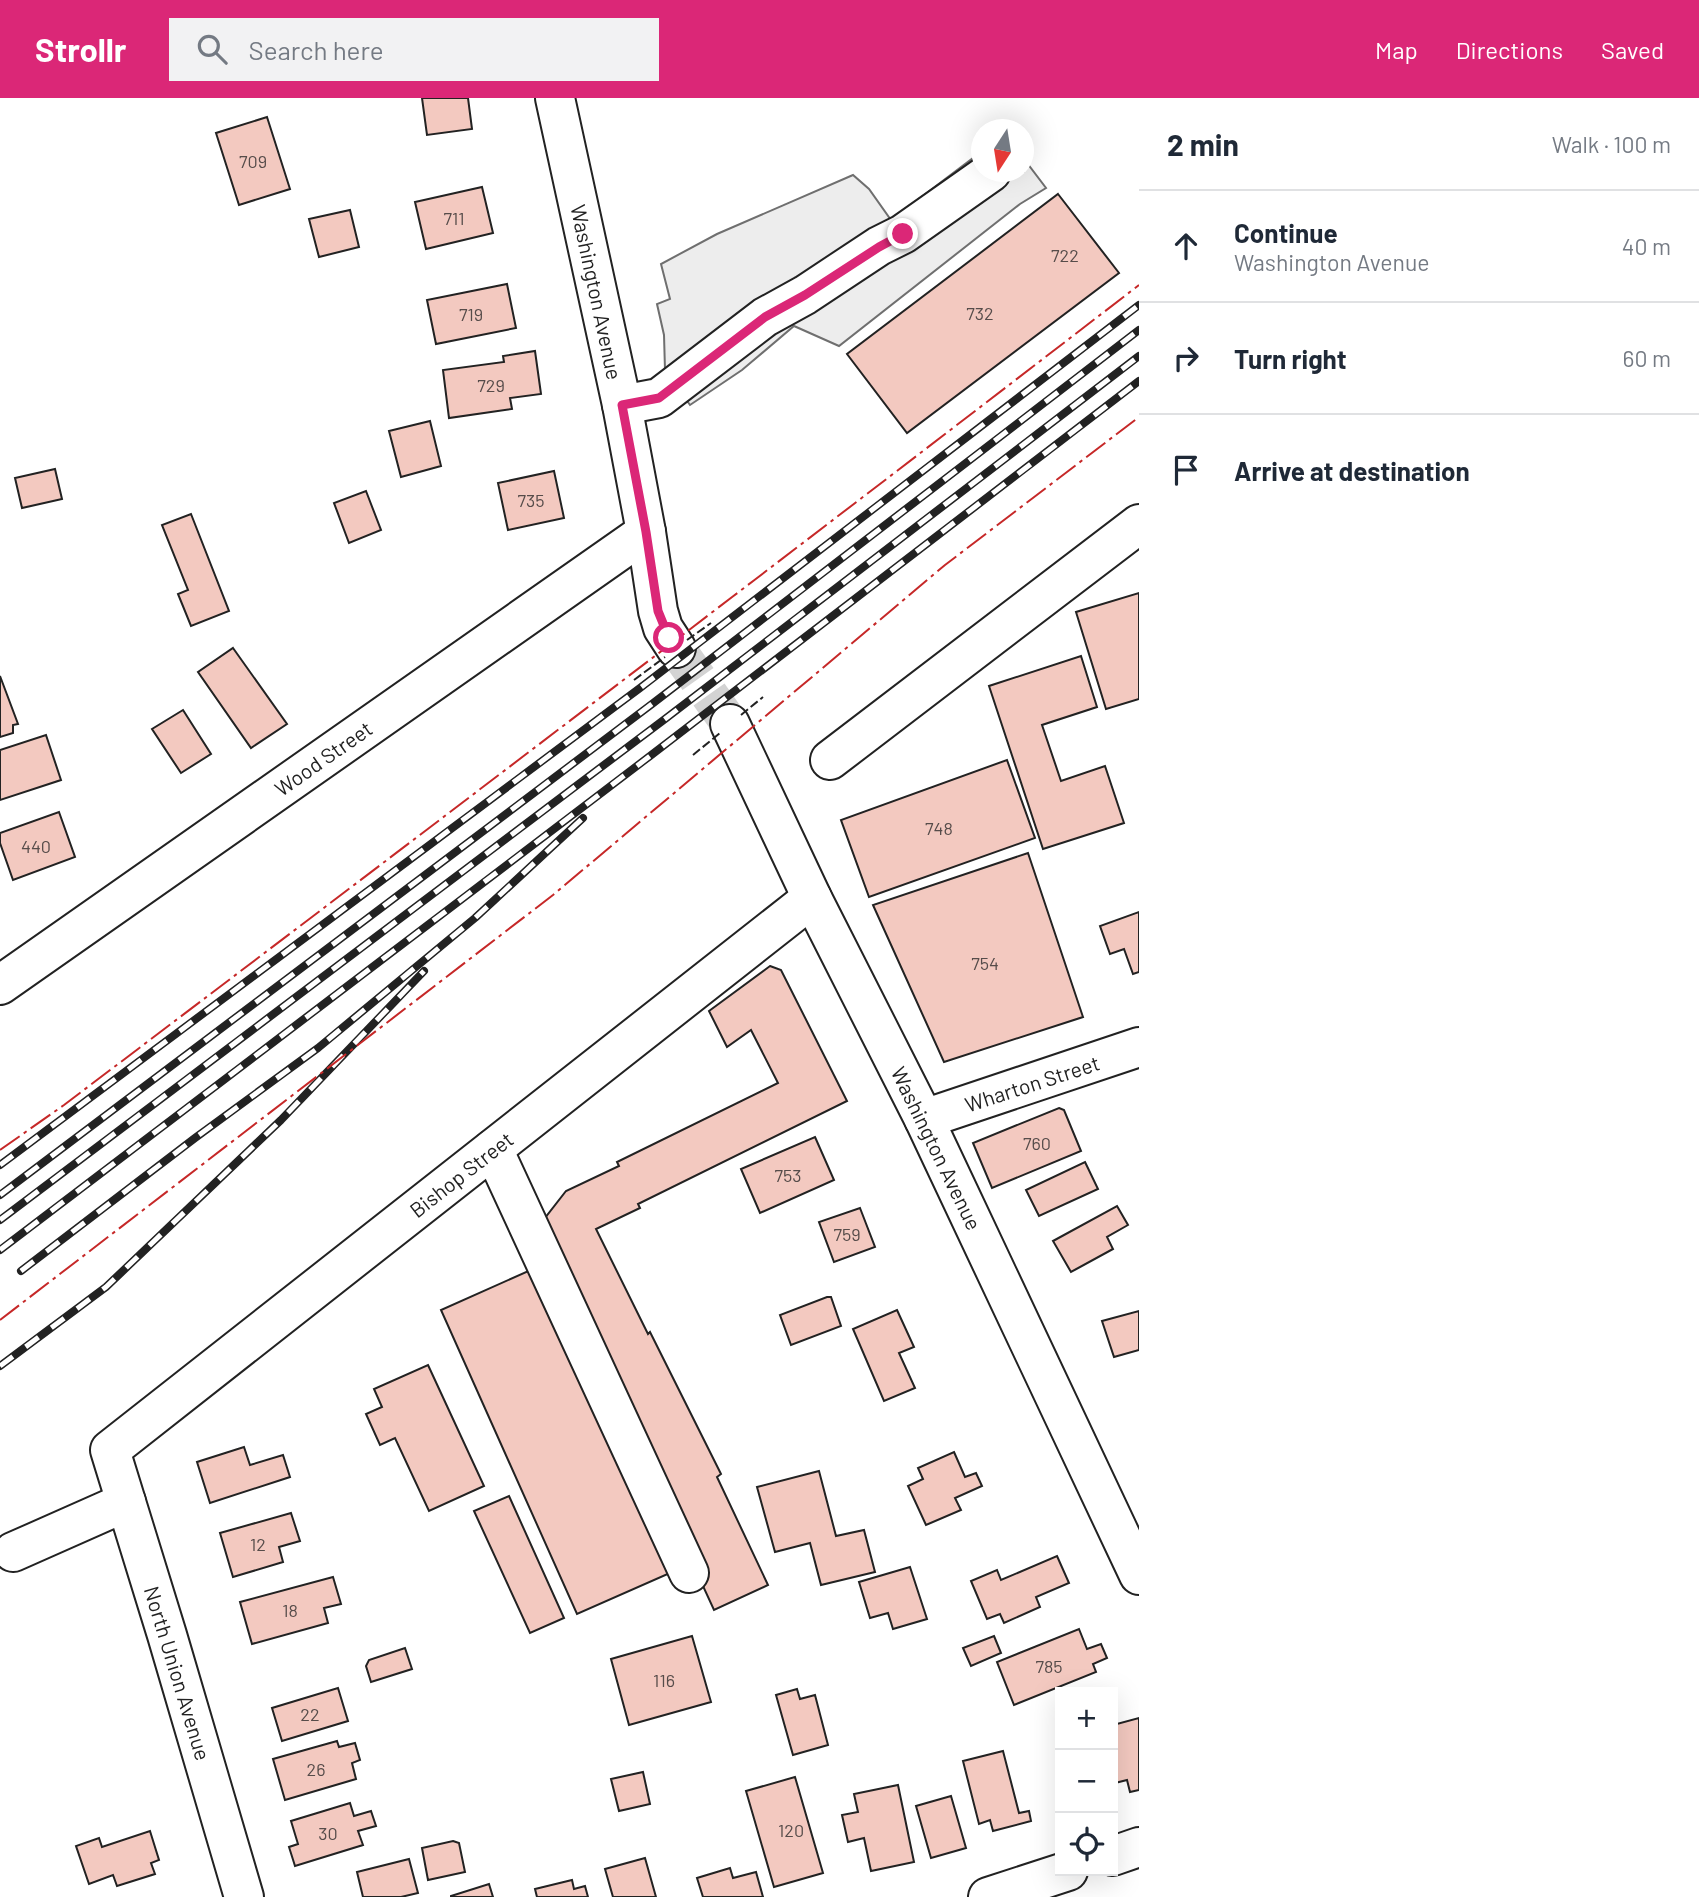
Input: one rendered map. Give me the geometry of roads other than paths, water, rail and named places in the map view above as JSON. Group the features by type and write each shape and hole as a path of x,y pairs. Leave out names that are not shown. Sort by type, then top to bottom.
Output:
{"street":[{"name":"Washington Avenue","path":"555,98 622,405 658,611 663,628 676,648"},
{"path":"622,405 659,398 765,317 903,234 975,182"},
{"path":"830,760 1139,524"},
{"name":"Wood Street","path":"0,985 646,532"},
{"name":"Washington Avenue","path":"730,724 812,898 924,1119 1139,1575"},
{"name":"Bishop Street","path":"110,1450 812,898"},
{"name":"Wharton Street","path":"924,1119 1139,1048"},
{"path":"492,1150 689,1573"},
{"name":"North Union Avenue","path":"110,1450 244,1897"},
{"path":"13,1552 126,1502"},
{"path":"1118,1854 1139,1847"},
{"path":"988,1897 1055,1875"}],"tunnel":[{"path":"676,648 730,724"}],"railway":[{"path":"0,1165 640,688 1139,305"},
{"path":"0,1195 652,704 1139,330"},
{"path":"0,1220 665,719 1139,356"},
{"path":"0,1250 1139,381"},
{"path":"21,1271 318,1048 475,918 583,818"},
{"path":"0,1366 106,1287 281,1120 424,971"}]}
